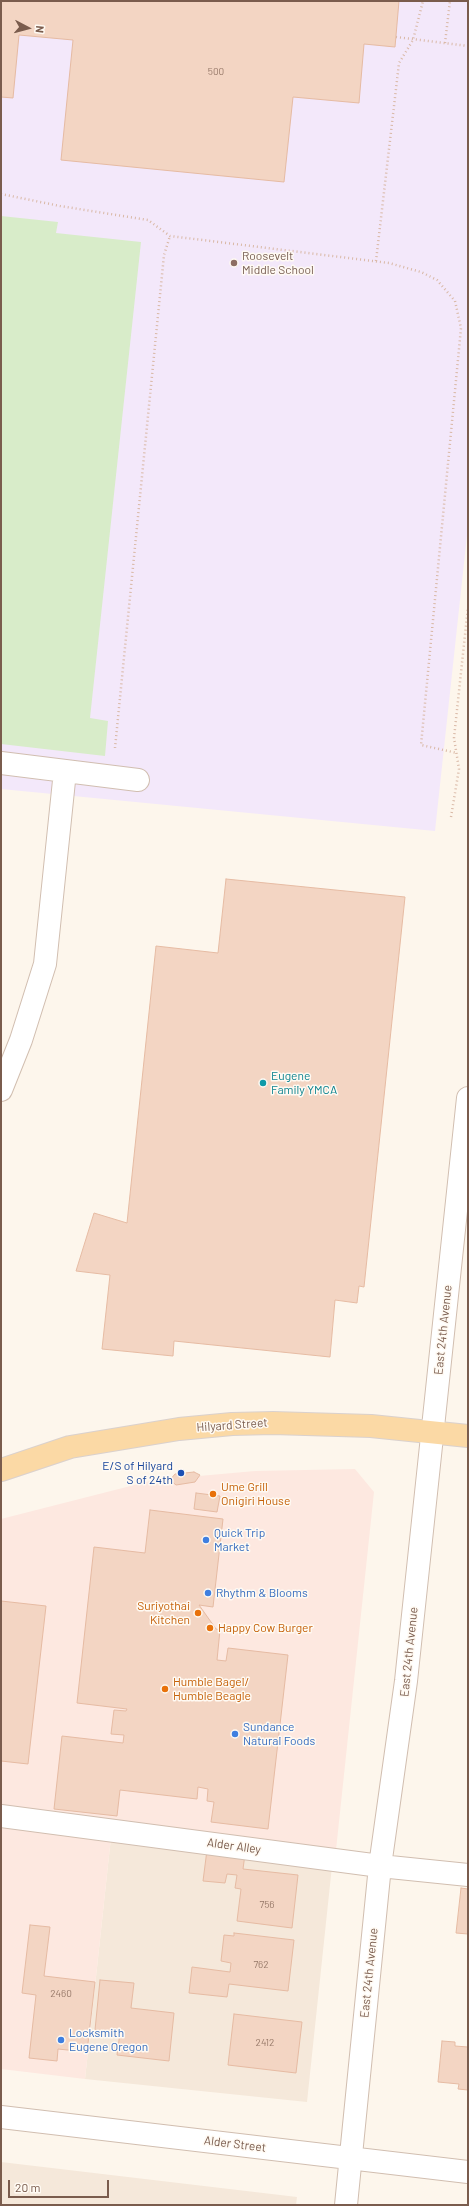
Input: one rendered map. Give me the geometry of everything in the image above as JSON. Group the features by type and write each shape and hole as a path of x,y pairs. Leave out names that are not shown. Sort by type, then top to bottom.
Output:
{"main road":[{"name":"Hilyard Street","path":"1,1470 70,1447 179,1429 232,1424 273,1423 364,1426 468,1436"}],"street":[{"path":"1,764 138,780"},
{"path":"1,1090 21,1040 45,964 65,771"},
{"name":"East 24th Avenue","path":"346,2205 380,1866 406,1680 468,1098"},
{"name":"Alder Alley","path":"1,1816 380,1866 468,1875"},
{"name":"Alder Street","path":"1,2117 468,2172"}],"path":[{"path":"376,261 399,63 413,40 423,1"},
{"path":"445,43 450,1"},
{"path":"396,38 468,46"},
{"path":"1,194 60,206 148,220 170,236 376,261 421,272 437,280 455,301 461,328 421,745 456,753"},
{"path":"112,777 164,255 170,236"},
{"path":"452,816 459,769 454,738 468,607"}],"shaded area":[{"name":"Roosevelt Middle School","path":"1,1 468,1 468,526 435,831 1,789"},
{"path":"355,1469 374,1492 336,1850 111,1837 85,2079 1,2069 1,1519 154,1480 255,1471"},
{"path":"111,1837 332,1866 307,2102 85,2079"},
{"path":"1,2162 297,2197 296,2205 1,2205"}],"green space":[{"path":"1,216 58,222 56,233 141,242 90,718 108,721 105,756 1,744"}],"building":[{"path":"1,1 399,1 395,47 364,44 359,103 293,97 284,182 61,160 73,40 19,35 13,98 1,97"},
{"name":"Eugene Family YMCA","path":"226,879 405,897 364,1287 359,1286 357,1303 335,1300 330,1357 174,1341 173,1356 102,1349 110,1275 76,1271 94,1213 127,1223 156,946 218,953"},
{"path":"194,1472 200,1475 195,1482 176,1485 170,1480 175,1474"},
{"path":"196,1493 220,1496 217,1512 194,1509"},
{"path":"150,1510 223,1519 213,1607 199,1605 216,1629 220,1630 217,1660 226,1661 228,1648 288,1655 268,1829 211,1822 214,1802 207,1801 208,1789 198,1787 197,1799 120,1790 117,1816 54,1809 62,1736 123,1743 124,1735 111,1734 114,1710 126,1711 127,1709 77,1703 94,1547 145,1553"},
{"path":"1,1601 46,1606 28,1764 1,1761"},
{"path":"207,1850 245,1854 243,1869 298,1875 292,1928 237,1921 241,1889 235,1888 237,1875 227,1874 225,1883 203,1881"},
{"path":"461,1888 468,1889 468,1934 456,1933"},
{"path":"30,1925 50,1927 44,1976 95,1982 87,2052 58,2049 57,2061 29,2058 36,1995 22,1993"},
{"path":"234,1933 294,1940 288,1991 229,1984 227,1997 189,1993 192,1967 230,1972 231,1963 221,1961 224,1935 234,1936"},
{"path":"100,1980 134,1983 131,2008 174,2013 169,2061 117,2055 120,2033 95,2030"},
{"path":"234,2014 302,2022 296,2073 228,2065"},
{"path":"442,2041 455,2042 455,2046 468,2047 468,2090 458,2089 459,2084 438,2082"}],"place":[{"name":"Roosevelt Middle School","path":"234,263"},
{"name":"Eugene Family YMCA","path":"263,1083"},
{"name":"E/S of Hilyard S of 24th","path":"181,1473"},
{"name":"Ume Grill Onigiri House","path":"213,1494"},
{"name":"Quick Trip Market","path":"206,1540"},
{"name":"Rhythm & Blooms","path":"208,1593"},
{"name":"Suriyothai Kitchen","path":"198,1613"},
{"name":"Happy Cow Burger","path":"210,1628"},
{"name":"Humble Bagel/ Humble Beagle","path":"165,1689"},
{"name":"Sundance Natural Foods","path":"235,1734"},
{"name":"Locksmith Eugene Oregon","path":"61,2040"}]}
